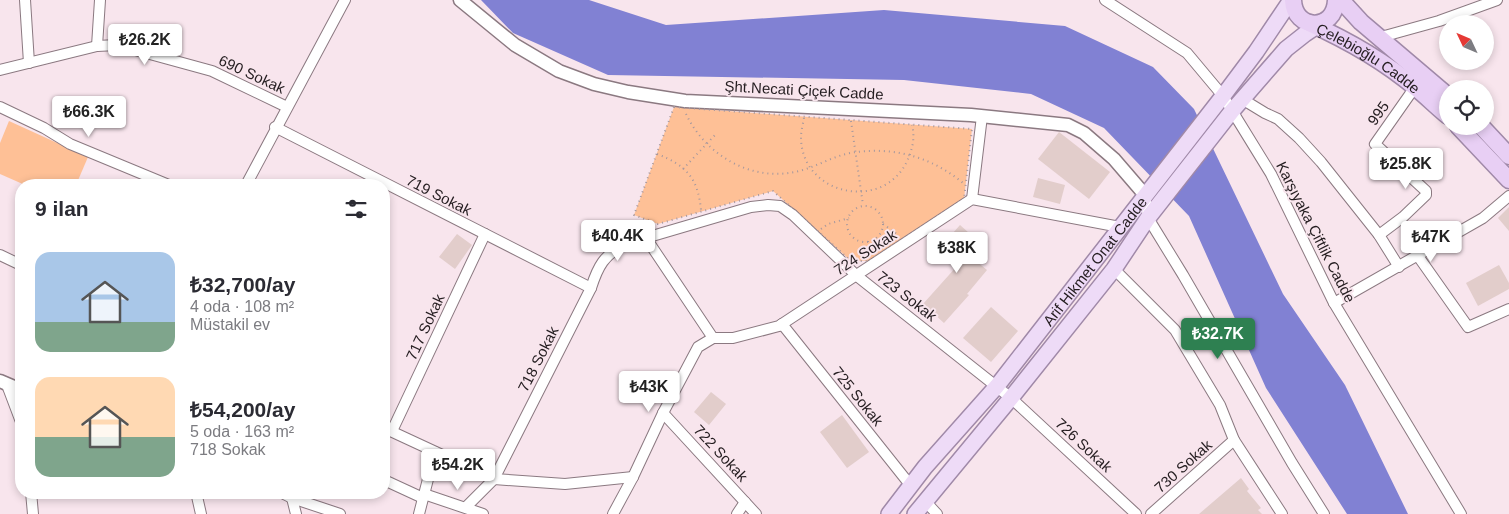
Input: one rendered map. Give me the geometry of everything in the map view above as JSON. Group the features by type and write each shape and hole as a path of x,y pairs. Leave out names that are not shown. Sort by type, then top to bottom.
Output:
{"highway":[{"path":"1317,24 1333,13 1336,0"},
{"name":"Çelebioğlu Cadde","path":"1341,0 1362,22 1439,88"},
{"name":"Çelebioğlu Cadde","path":"1292,2 1302,20 1317,24 1374,58 1415,87 1439,108"},
{"path":"1466,135 1509,180"},
{"path":"1489,135 1509,156"}],"main road":[{"name":"Arif Hikmet Onat Cadde","path":"889,514 925,467 996,386 1210,110 1223,96 1292,2"},
{"name":"Arif Hikmet Onat Cadde","path":"915,514 1114,269 1148,218 1227,117 1286,49 1317,24"}],"street":[{"path":"25,0 29,63"},
{"path":"97,46 100,0"},
{"path":"249,179 345,0"},
{"name":"Şht.Necati Çiçek Cadde","path":"460,0 515,45 559,71 594,84 628,92 685,101 982,116 1068,125 1084,133 1148,190"},
{"name":"Karşıyaka Çiftlik Cadde","path":"1105,0 1187,53 1223,96 1227,117 1271,174 1334,303 1461,514"},
{"path":"1381,37 1439,21 1498,0"},
{"name":"690 Sokak","path":"0,70 97,46 117,45 212,71 287,107"},
{"name":"995","path":"1379,236 1426,195 1426,191 1375,144 1415,87"},
{"path":"1242,99 1278,119 1299,138 1321,162 1379,236 1399,267"},
{"path":"0,107 44,128 70,144 155,179"},
{"path":"982,116 972,199 1120,227"},
{"name":"719 Sokak","path":"276,127 372,179"},
{"name":"719 Sokak","path":"390,188 591,288"},
{"path":"1148,190 1148,218 1324,514"},
{"path":"1334,303 1483,218 1509,196"},
{"name":"724 Sokak","path":"713,338 733,338 782,324 972,199"},
{"name":"723 Sokak","path":"646,238 751,207 780,206 816,233 856,276 1011,398"},
{"name":"717 Sokak","path":"390,426 485,234"},
{"path":"613,514 633,477 663,413 698,348 713,338 646,238"},
{"name":"718 Sokak","path":"466,507 494,479 591,288 595,274 611,252 625,244 646,238"},
{"path":"0,255 15,262"},
{"path":"1418,256 1468,327 1509,309"},
{"path":"1114,269 1175,330 1220,405 1234,440 1282,514"},
{"name":"725 Sokak","path":"782,324 912,486"},
{"path":"4,383 15,408"},
{"name":"726 Sokak","path":"1011,398 1136,514"},
{"name":"722 Sokak","path":"663,413 756,514"},
{"path":"390,431 494,479 565,484 633,477"},
{"name":"730 Sokak","path":"1151,514 1234,440"},
{"path":"419,514 435,452"},
{"path":"390,482 424,496 466,507 483,514"},
{"path":"32,499 33,514"},
{"path":"198,499 201,514"},
{"path":"293,499 296,514"},
{"path":"302,499 340,514"},
{"path":"925,501 937,514"},
{"path":"737,514 745,502"}],"path":[{"path":"674,107 683,107 804,118 972,129 964,199 869,261 851,261 816,233 773,191 658,224 634,215 674,107"},
{"path":"683,107 690,123 707,144 727,160 754,171 786,173 811,167 855,152 886,151 910,155 933,162 965,184"},
{"path":"804,118 801,137 804,155 813,171 826,183 842,191 861,192 878,189 893,180 905,166 912,150 914,132 912,125"},
{"path":"851,121 863,206"},
{"path":"683,169 715,136"},
{"path":"656,154 677,163 691,176 699,193 702,212"},
{"path":"816,233 828,224 849,218 856,209 863,206 872,207 876,210 883,219 883,224 879,235 868,241 856,239 849,230 849,218"},
{"path":"883,224 899,235 902,240"},
{"path":"868,241 869,261"}],"shaded area":[{"path":"481,0 589,0 666,25 884,10 1065,26 1153,67 1194,109 1283,294 1345,385 1408,514 1347,514 1266,388 1189,216 1104,128 1031,94 904,80 608,75 513,33"},
{"path":"674,107 972,129 964,199 869,261 851,261 773,191 658,224 634,215"},
{"path":"9,121 88,157 79,179 15,179 15,181 0,174 0,143"}],"building":[{"path":"1059,132 1110,172 1089,199 1038,159"},
{"path":"1038,178 1065,185 1060,204 1033,197"},
{"path":"1509,207 1509,231 1498,218"},
{"path":"960,225 987,249 976,261 987,270 967,294 969,295 944,323 923,304 957,266 938,250"},
{"path":"457,234 472,245 455,269 439,257"},
{"path":"1499,265 1509,283 1509,289 1478,306 1466,283"},
{"path":"991,307 1018,331 991,362 963,338"},
{"path":"711,392 726,404 709,425 694,412"},
{"path":"842,415 869,452 847,468 820,432"},
{"path":"1241,478 1249,489 1247,491 1261,508 1258,510 1262,514 1199,514"}]}
